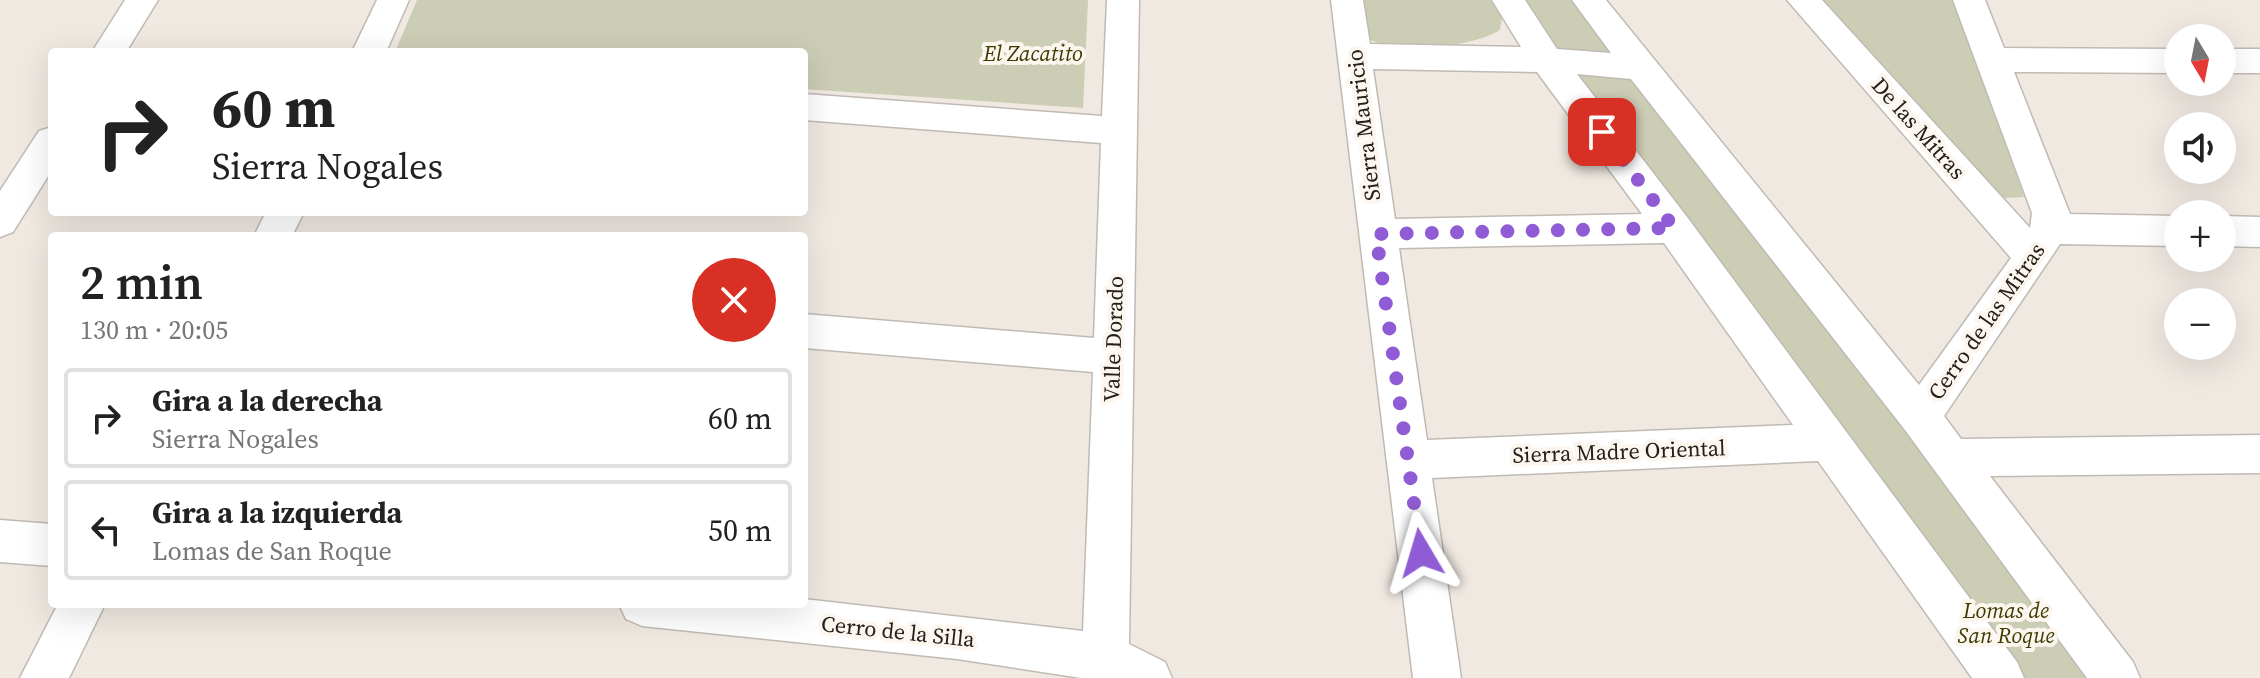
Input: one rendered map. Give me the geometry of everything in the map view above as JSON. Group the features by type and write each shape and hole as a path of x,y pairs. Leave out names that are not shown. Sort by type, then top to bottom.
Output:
{"street":[{"path":"112,48 142,0"},
{"path":"371,48 393,0"},
{"name":"Valle Dorado","path":"1105,668 1123,0"},
{"name":"Sierra Mauricio","path":"1347,0 1437,678"},
{"path":"1508,0 1547,60 1674,228 2000,678"},
{"path":"1588,0 1920,417 2116,678"},
{"name":"De las Mitras","path":"1803,0 2041,243"},
{"name":"Cerro de las Mitras","path":"1920,417 2041,243 2048,200 1969,0"},
{"path":"1354,56 1547,60 1640,67"},
{"path":"1991,60 2164,61"},
{"path":"2236,61 2260,61"},
{"path":"808,107 1120,131"},
{"path":"2,214 48,146"},
{"path":"1376,234 1674,228"},
{"path":"2236,231 2260,232"},
{"path":"2041,243 2164,232"},
{"path":"808,331 1112,357"},
{"name":"Sierra Madre Oriental","path":"1409,460 1829,442"},
{"path":"1950,458 2260,454"},
{"path":"0,541 48,545"},
{"path":"44,678 80,608"},
{"name":"Cerro de la Silla","path":"680,608 957,637 1148,678"}],"green space":[{"name":"El Zacatito","path":"417,0 1088,0 1083,108 808,89 808,48 397,48"},
{"path":"1355,0 1501,0 1504,4 1500,30 1488,36 1454,45 1415,48 1381,44 1369,39"},
{"name":"Lomas de San Roque","path":"1514,0 1573,0 1923,447 2091,678 1999,678"},
{"path":"1818,0 1959,0 2024,197 1991,199"}],"route":[{"path":"1421,553 1376,234 1674,228 1602,132"}]}
